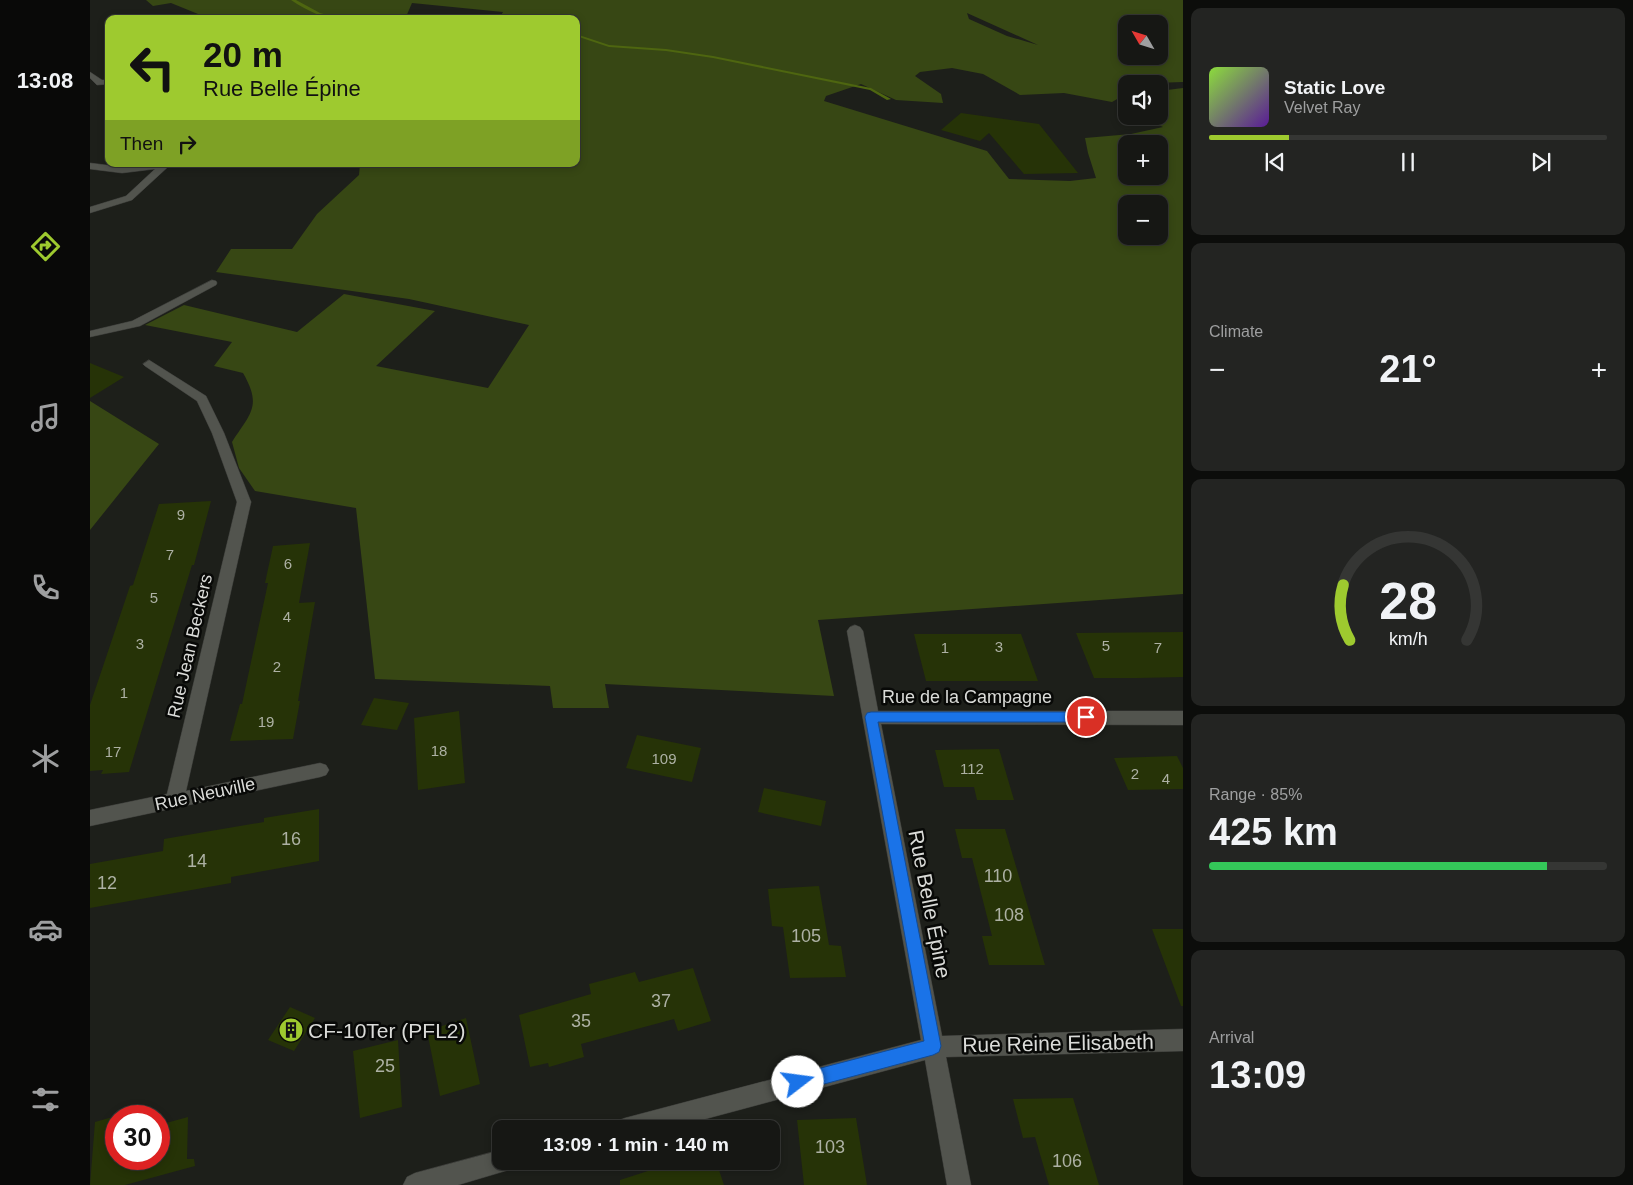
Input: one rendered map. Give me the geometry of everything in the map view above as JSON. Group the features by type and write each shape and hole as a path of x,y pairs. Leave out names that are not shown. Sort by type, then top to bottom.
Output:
{"street":[{"path":"90,74 100,83"},
{"path":"90,85 105,82"},
{"path":"90,166 122,170 150,167"},
{"path":"90,210 129,198 166,167"},
{"path":"90,334 136,324 212,283"},
{"name":"Rue Jean Beckers","path":"149,364 202,399 218,434 244,502 175,800"},
{"name":"Rue Belle Épine","path":"855,631 959,1185"},
{"name":"Rue de la Campagne","path":"871,717 1183,718"},
{"name":"Rue Neuville","path":"90,818 320,770"},
{"name":"Rue Reine Elisabeth","path":"658,1120 933,1046 1183,1040"},
{"path":"415,1185 492,1164"}],"green space":[{"path":"146,0 1183,0 1183,82 1168,83 1168,75 1118,75 1118,99 1112,102 1064,93 1020,95 983,74 952,68 920,72 915,76 941,94 943,103 896,100 861,84 826,96 824,101 987,151 1009,179 1070,181 1096,178 1085,138 1118,135 1118,185 1168,185 1168,135 1120,135 1163,127 1159,125 1168,125 1168,90 1183,88 1183,594 818,620 834,696 605,684 609,708 553,708 550,686 375,679 356,508 255,491 239,468 232,442 252,409 253,402 249,384 243,373 214,366 232,342 145,325 184,305 297,332 344,294 435,311 376,366 488,388 529,325 409,299 216,272 231,249 292,249 317,214 359,175 360,167 580,167 580,15 501,15 503,12 412,3 407,15 201,15 171,3 153,6","holes":["967,13 1038,45 1007,36 969,19"]},
{"path":"90,401 159,444 90,530"}],"building":[{"path":"961,113 1039,124 1078,173 1024,174 989,133 980,141 941,130"},
{"path":"90,363 124,377 90,398"},
{"path":"211,501 194,565 192,565 129,772 101,774 103,770 90,771 90,705 130,586 133,585 159,504"},
{"path":"310,543 299,603 315,602 293,739 230,741 240,704 242,704 268,583 265,583 273,546"},
{"path":"1183,632 1183,677 1137,678 1094,678 1076,633"},
{"path":"914,634 1021,634 1038,681 926,681"},
{"path":"374,698 409,703 397,730 361,725"},
{"path":"459,711 465,783 418,790 414,718"},
{"path":"637,735 701,748 692,782 626,768"},
{"path":"999,749 1014,800 977,800 974,787 944,787 935,750"},
{"path":"1177,756 1183,768 1183,789 1128,790 1114,758"},
{"path":"764,788 826,801 821,826 758,812"},
{"path":"319,809 319,861 231,877 231,883 90,908 90,864 163,851 164,839 264,822 264,818"},
{"path":"955,829 1005,829 1045,965 989,965 982,936 992,936 972,858 962,858"},
{"path":"819,886 829,945 841,946 846,977 790,978 783,927 772,926 768,889"},
{"path":"1152,929 1183,929 1183,1006 1181,1006"},
{"path":"693,968 711,1021 678,1031 674,1019 581,1044 584,1057 549,1067 548,1063 530,1067 519,1015 591,994 589,984 635,972 639,982"},
{"name":"CF-10Ter (PFL2)","path":"290,1007 315,1018 294,1051 268,1040"},
{"path":"466,1018 480,1084 440,1096 427,1031"},
{"path":"398,1040 402,1107 360,1118 353,1051"},
{"path":"1073,1098 1099,1185 1049,1185 1035,1137 1023,1138 1013,1099"},
{"path":"188,1117 187,1159 194,1159 195,1166 125,1185 90,1185 95,1122 105,1119 105,1170 170,1170 170,1122"},
{"path":"856,1118 867,1185 804,1185 797,1120"},
{"path":"651,1170 719,1170 724,1185 620,1185 620,1180"}],"waterway":[{"path":"293,0 323,15"},
{"path":"580,36 609,46 666,50 713,57 871,89 889,99"}],"place":[{"name":"CF-10Ter (PFL2)","path":"291,1030"}],"route":[{"path":"798,1082 933,1046 871,717 1086,717"}]}
